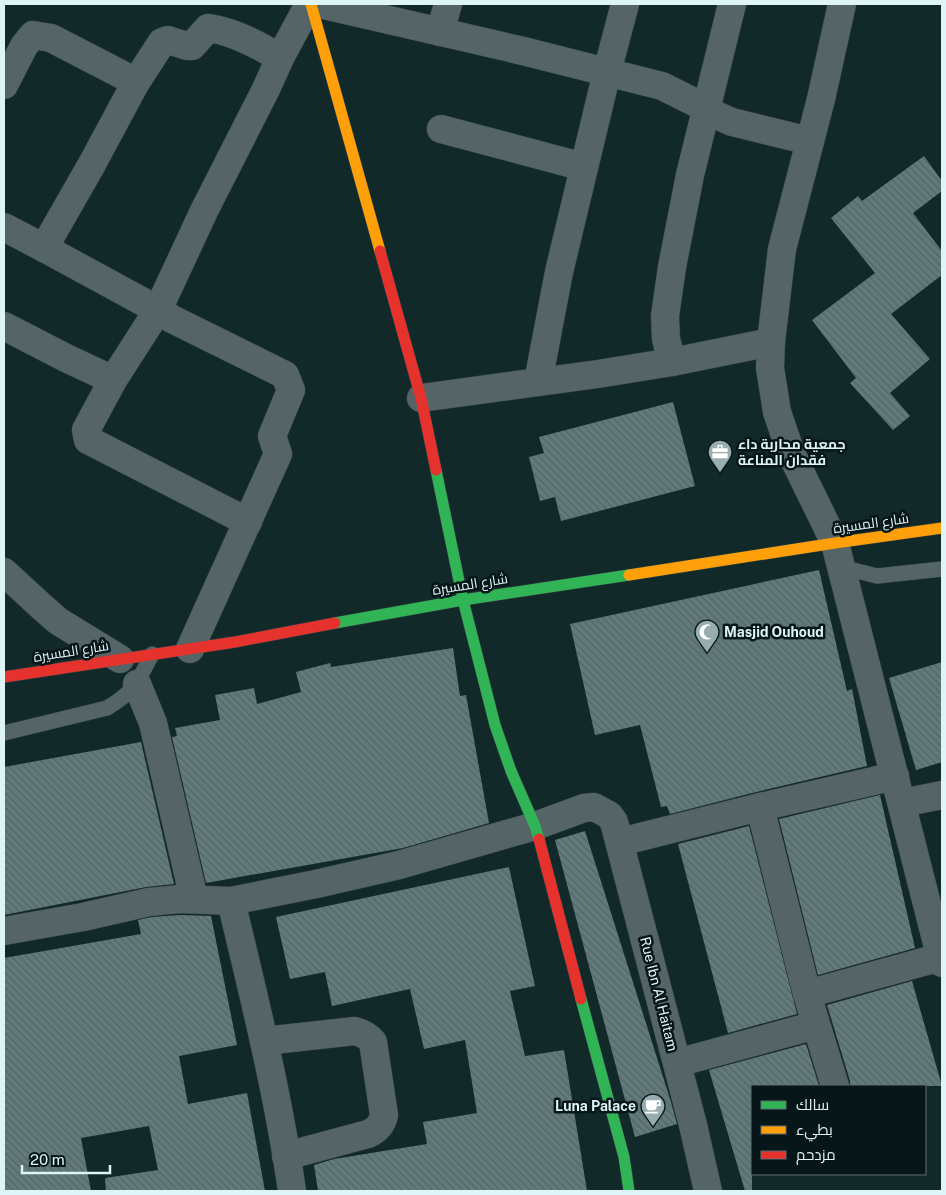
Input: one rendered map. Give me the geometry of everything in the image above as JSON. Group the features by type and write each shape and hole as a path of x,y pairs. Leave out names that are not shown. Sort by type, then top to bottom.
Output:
{"street":[{"path":"248,522 88,440 86,430 114,380 158,310 204,211 280,58 310,4"},
{"path":"310,4 421,398 463,600 495,725 511,771 535,826 615,1121 624,1157 629,1191"},
{"path":"320,4 662,86 732,122 810,141"},
{"path":"440,32 448,4"},
{"path":"538,382 558,272 624,4"},
{"path":"672,362 666,340 666,316 672,267 684,202 732,4"},
{"path":"807,994 941,960 838,555 791,453 777,412 770,368 770,342 782,249 821,99 842,4"},
{"path":"44,248 136,82 162,42 168,40 192,46 208,28 220,29 265,49 280,58"},
{"path":"4,85 24,46 33,35 51,38 136,82"},
{"path":"441,129 584,167"},
{"path":"4,227 172,319 285,375 291,390 272,436 278,454 190,649"},
{"path":"4,326 114,380"},
{"path":"421,398 672,362 770,342"},
{"name":"شارع المسيرة","path":"4,677 235,642 463,600 838,555 942,528"},
{"path":"4,572 58,621 120,659"},
{"path":"137,684 153,723 194,899"},
{"path":"620,842 895,776"},
{"path":"902,803 942,795"},
{"name":"Rue Ibn Al Haitam","path":"535,826 584,808 594,807 609,815 614,822 677,1063 708,1191"},
{"path":"760,807 807,994 835,1085"},
{"path":"4,931 166,899 231,901 399,865 535,826"},
{"path":"231,901 264,1041 292,1191"},
{"path":"677,1063 816,1025"},
{"path":"264,1041 355,1031 369,1036 374,1042 384,1115 382,1123 376,1130 368,1134 286,1156"}],"lane":[{"path":"838,555 877,576 942,569"},
{"path":"4,733 107,708 120,700 137,684 152,654"}],"building":[{"path":"924,156 942,181 942,191 913,213 942,251 942,275 891,314 930,359 890,393 910,416 893,430 850,383 856,378 812,320 875,273 831,218 858,196 862,201"},
{"path":"673,402 695,486 561,521 555,497 540,501 529,457 544,453 539,437"},
{"name":"Masjid Ouhoud","path":"819,570 847,691 852,689 867,766 670,814 667,806 661,807 640,725 595,735 570,624"},
{"path":"453,648 460,696 466,695 489,823 403,848 206,883 172,737 177,736 175,728 220,720 215,695 254,688 257,704 301,692 296,672 330,663 331,667"},
{"path":"942,662 942,762 916,770 889,678"},
{"path":"141,742 174,884 146,887 4,915 4,767"},
{"path":"880,795 915,948 818,975 779,819"},
{"path":"749,826 797,1014 728,1033 678,844"},
{"path":"585,831 677,1124 635,1137 555,840"},
{"path":"509,867 535,986 510,991 525,1056 564,1050 587,1191 318,1191 314,1165 334,1159 427,1144 423,1122 477,1113 465,1040 424,1049 410,989 332,1006 325,972 290,979 276,917"},
{"path":"180,915 211,916 237,1045 179,1056 188,1104 247,1093 265,1191 106,1191 105,1178 158,1170 149,1126 81,1138 91,1191 4,1191 4,958 141,934 138,920"},
{"path":"912,981 942,1086 850,1085 827,1005"},
{"path":"806,1044 819,1085 751,1085 752,1191 745,1191 709,1070"}],"traffic: fast":[{"path":"436,470 463,600 495,725 511,771 539,839"},
{"path":"335,623 463,600 629,575"},
{"path":"581,999 624,1157 629,1191"}],"traffic: slow":[{"path":"311,4 380,251"},
{"path":"629,575 942,528"}],"traffic: jam":[{"path":"380,251 421,398 436,470"},
{"path":"4,677 235,642 335,623"},
{"path":"539,839 581,999"}],"place":[{"name":"جمعية محاربة داء فقدان المناعة","path":"720,473"},
{"name":"Masjid Ouhoud","path":"707,653"},
{"name":"Luna Palace","path":"653,1127"}]}
